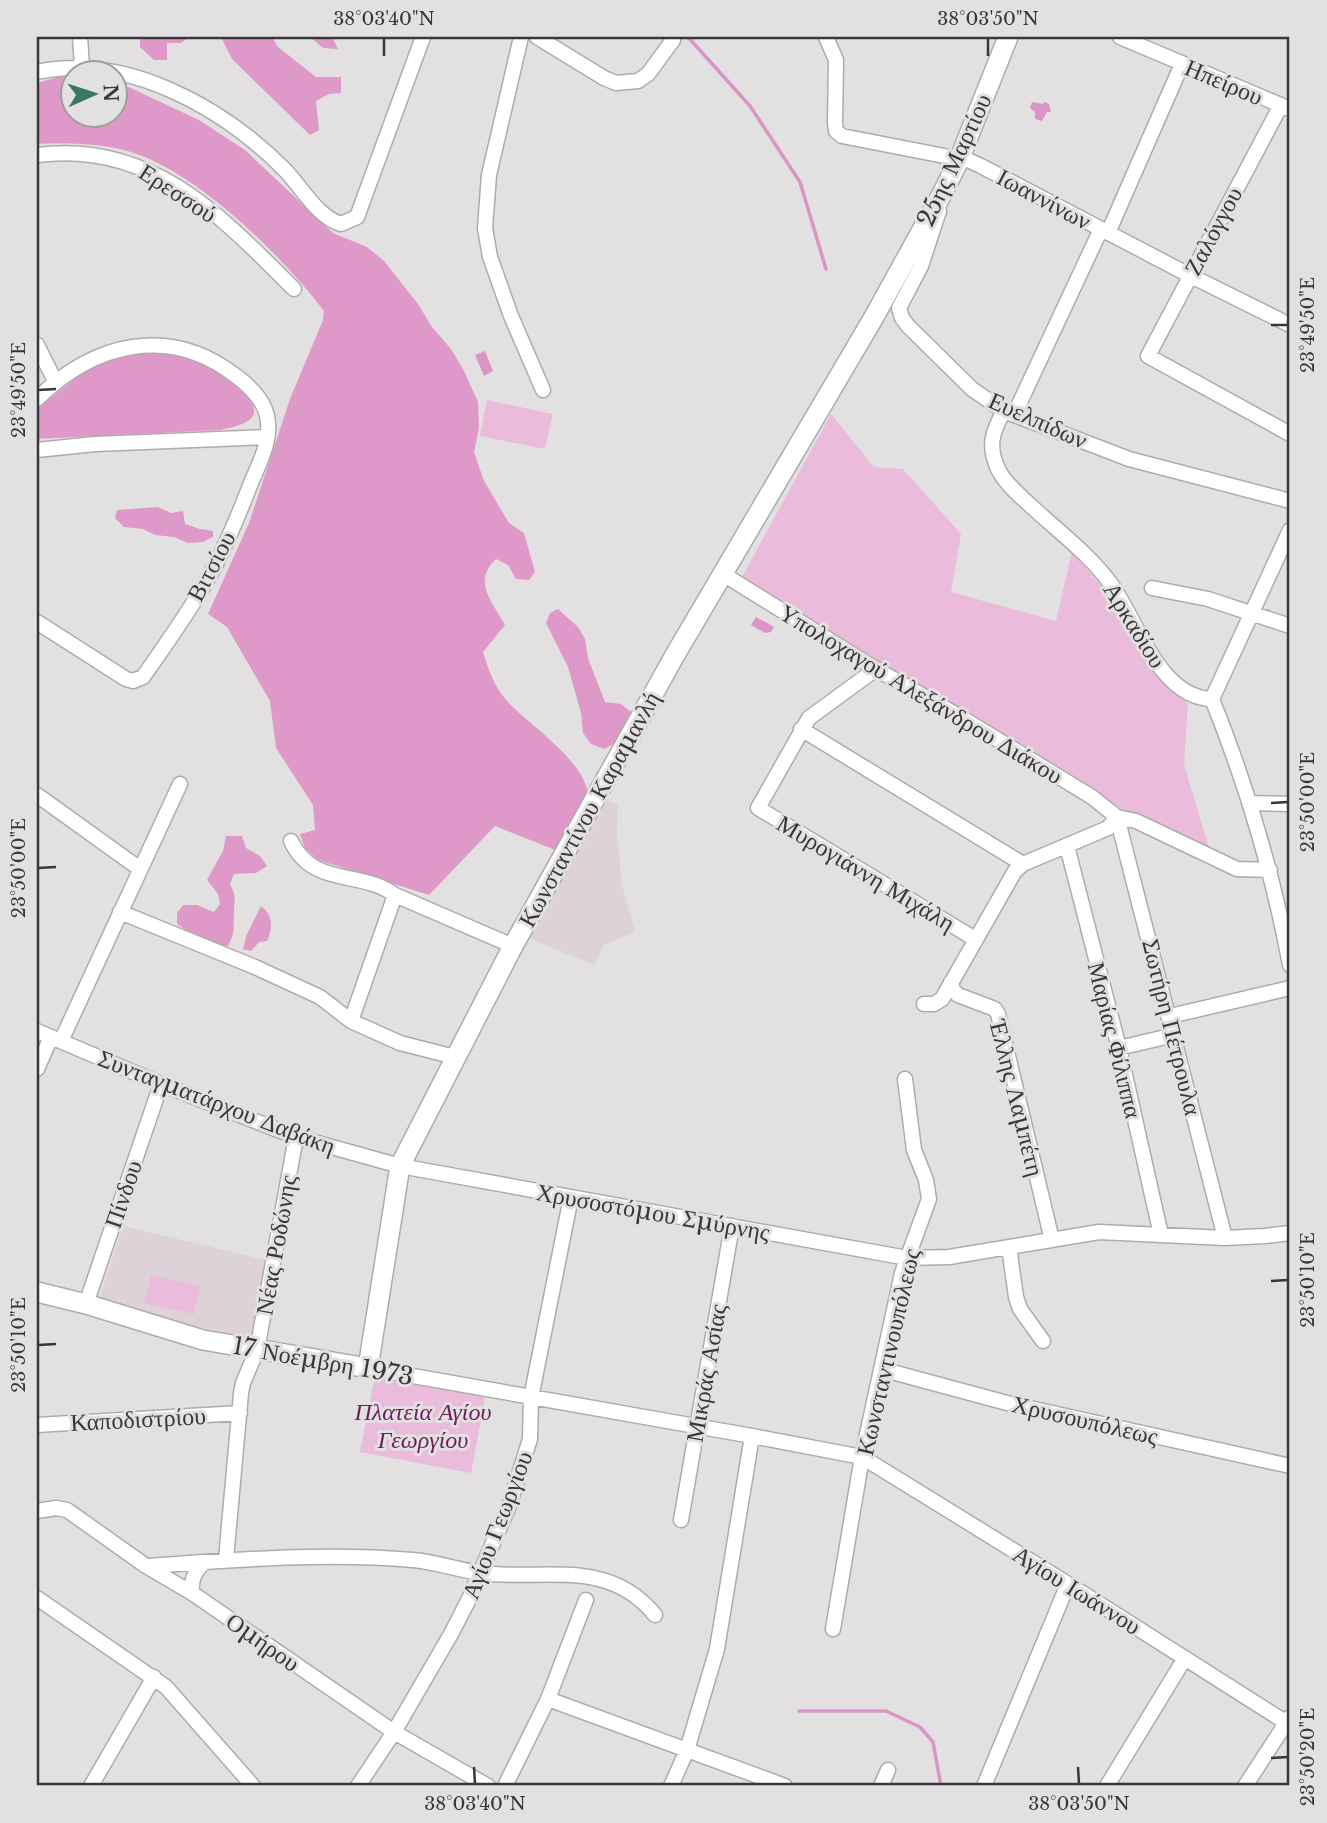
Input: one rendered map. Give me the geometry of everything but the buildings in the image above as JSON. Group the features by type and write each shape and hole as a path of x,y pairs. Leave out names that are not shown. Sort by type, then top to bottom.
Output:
{"main road":[{"name":"25ης Μαρτίου","path":"894,281 959,160 1008,37"},
{"name":"Κωνσταντίνου Καραμανλή","path":"368,1368 400,1166 513,946 675,655 894,281"},
{"name":"17 Νοέμβρη 1973","path":"37,1292 203,1340 368,1368"}],"street":[{"path":"80,37 82,60"},
{"path":"130,76 191,101 241,131 292,177 325,216 341,224 357,217 421,37"},
{"path":"537,37 616,83 638,81 648,74 673,40"},
{"name":"Ιωαννίνων","path":"826,37 836,60 836,131 842,136 970,161 1290,325"},
{"name":"Ηπείρου","path":"1120,37 1286,107"},
{"path":"515,39 489,175 485,228 491,257 507,304 543,390"},
{"name":"Αρκαδίου","path":"1182,64 1104,231 1009,413 993,429 992,443 1000,473 1019,495 1092,562 1111,584 1167,676 1196,698 1212,699"},
{"path":"37,72 60,69"},
{"name":"Ζαλόγγου","path":"1286,107 1189,275 1147,356 1290,434"},
{"name":"Ερεσσού","path":"37,155 79,152 105,156 134,163 163,178 208,209 294,289"},
{"name":"Ευελπίδων","path":"943,192 930,240 899,308 908,326 972,389 1009,413 1129,459 1290,501"},
{"path":"37,345 55,381"},
{"path":"37,399 55,381 100,355 134,345 167,345 204,355 251,388 266,411 269,424 267,437 95,444 37,450"},
{"name":"Βιτσίου","path":"37,622 133,681 143,677 210,575 242,508 267,437"},
{"path":"1290,530 1212,699 1251,803 1270,870 1290,965"},
{"name":"Υπολοχαγού Αλεξάνδρου Διάκου","path":"723,574 876,669 1092,797 1117,817"},
{"path":"1152,588 1208,599 1290,626"},
{"path":"876,669 809,718 801,729 1023,864"},
{"name":"Μυρογιάννη Μιχάλη","path":"801,729 758,808 975,939"},
{"path":"37,1069 56,1039 120,912 180,785"},
{"path":"37,796 140,869"},
{"path":"1251,803 1290,804"},
{"path":"924,1004 934,1004 942,999 1015,871 1023,864 1108,828 1117,817 1136,821 1237,869 1270,870"},
{"name":"Σωτήρη Πέτρουλα","path":"1117,817 1225,1238"},
{"path":"291,841 298,855 312,867 330,875 384,887 395,895 513,946"},
{"name":"Μαρίας Φίλιππα","path":"1067,846 1119,1048 1161,1234"},
{"path":"351,1021 395,895"},
{"path":"120,912 255,967 320,997 351,1021 400,1043 454,1057"},
{"name":"Έλλης Λαμπέτη","path":"951,982 958,995 995,1009 998,1014 1052,1240"},
{"path":"1170,1016 1290,988"},
{"name":"Συνταγματάρχου Δαβάκη","path":"37,1031 296,1137 400,1166"},
{"path":"1119,1048 1174,1035"},
{"name":"Κωνσταντινουπόλεως","path":"833,1629 862,1458 881,1369 907,1258 929,1199 926,1180 914,1150 905,1079"},
{"name":"Πίνδου","path":"86,1304 161,1084"},
{"name":"Νέας Ροδώνης","path":"226,1559 243,1383 257,1350 296,1137"},
{"name":"Χρυσοστόμου Σμύρνης","path":"400,1166 907,1258 949,1257 1099,1232 1225,1238 1290,1233"},
{"name":"Αγίου Γεωργίου","path":"358,1786 394,1732 451,1634 481,1573 509,1506 530,1439 531,1398 571,1197"},
{"name":"Μικράς Ασίας","path":"681,1520 732,1226"},
{"path":"1009,1247 1020,1310 1043,1340"},
{"name":"17 Νοέμβρη 1973","path":"368,1368 862,1458"},
{"name":"Χρυσουπόλεως","path":"881,1369 1007,1403 1290,1466"},
{"name":"Καποδιστρίου","path":"37,1425 240,1413"},
{"path":"671,1786 687,1750 717,1649 752,1436"},
{"name":"Αγίου Ιωάννου","path":"862,1458 1289,1721"},
{"name":"Ομήρου","path":"37,1511 56,1508 67,1510 394,1732 488,1786"},
{"path":"146,1566 226,1559 331,1555 430,1562 481,1573 572,1574 615,1583 636,1595 655,1615"},
{"path":"192,1593 194,1573 204,1562"},
{"path":"984,1786 1068,1584"},
{"path":"37,1598 154,1677 178,1699 253,1786"},
{"path":"505,1786 548,1699 586,1600"},
{"path":"1107,1786 1185,1658"},
{"path":"91,1786 154,1677"},
{"path":"548,1699 785,1786"},
{"path":"1245,1786 1289,1721"},
{"path":"881,1786 888,1770"}],"shaded area":[{"path":"140,37 189,37 181,43 167,43 167,60 154,60 140,47"},
{"path":"221,37 272,37 278,47 316,77 341,77 341,93 329,94 316,101 319,130 310,135 232,59"},
{"path":"310,37 332,37 338,49 323,48"},
{"path":"58,77 60,130 130,130 130,88 199,120 245,150 333,233 367,247 384,261 451,349 478,402 479,428 474,452 484,481 509,523 524,533 535,572 529,580 516,579 508,565 496,559 489,567 485,576 487,592 505,625 483,652 492,678 502,695 572,762 582,776 587,790 585,809 558,851 495,826 429,895 318,860 305,848 300,834 315,830 313,805 276,748 270,701 227,627 208,614 249,523 290,399 323,320 324,311 287,267 240,221 188,181 162,165 137,154 113,148 37,144 37,83"},
{"path":"1032,102 1049,104 1051,112 1047,112 1042,121 1035,119 1035,112 1030,108"},
{"path":"485,351 493,371 484,376 475,355"},
{"path":"138,352 180,355 207,363 246,395 252,403 253,416 247,422 220,430 37,439 37,408 94,364"},
{"path":"158,507 171,513 183,511 185,524 213,531 213,537 203,542 188,543 174,537 155,535 143,529 124,527 115,518 117,510"},
{"path":"558,609 578,627 585,639 588,658 605,702 621,704 631,712 616,743 604,749 591,744 583,733 581,713 568,667 546,623 550,613"},
{"path":"756,617 774,627 771,632 765,633 751,625"},
{"path":"601,796 618,806 617,832 622,885 635,932 604,945 594,965 526,937"},
{"path":"226,836 242,836 246,848 260,856 267,866 256,873 234,874 230,884 235,898 234,929 228,946 208,941 177,924 177,913 183,905 197,905 214,912 220,904 218,894 207,880 223,851"},
{"path":"261,906 268,913 271,922 267,941 259,942 251,951 243,949 247,934"},
{"path":"124,1222 124,1226 265,1260 253,1340 98,1303"}],"green space":[{"path":"487,400 553,414 545,449 480,436"},
{"path":"831,414 874,467 903,469 961,534 951,592 1056,621 1072,551 1112,599 1147,665 1188,704 1184,764 1211,855 1135,817 742,577"},
{"path":"151,1275 200,1286 194,1314 144,1303"},
{"name":"Πλατεία Αγίου Γεωργίου","path":"375,1376 485,1397 471,1473 360,1452"}],"waterway":[{"path":"688,37 750,106 800,182 826,269"},
{"path":"799,1711 886,1711 920,1727 933,1742 941,1786"}]}
